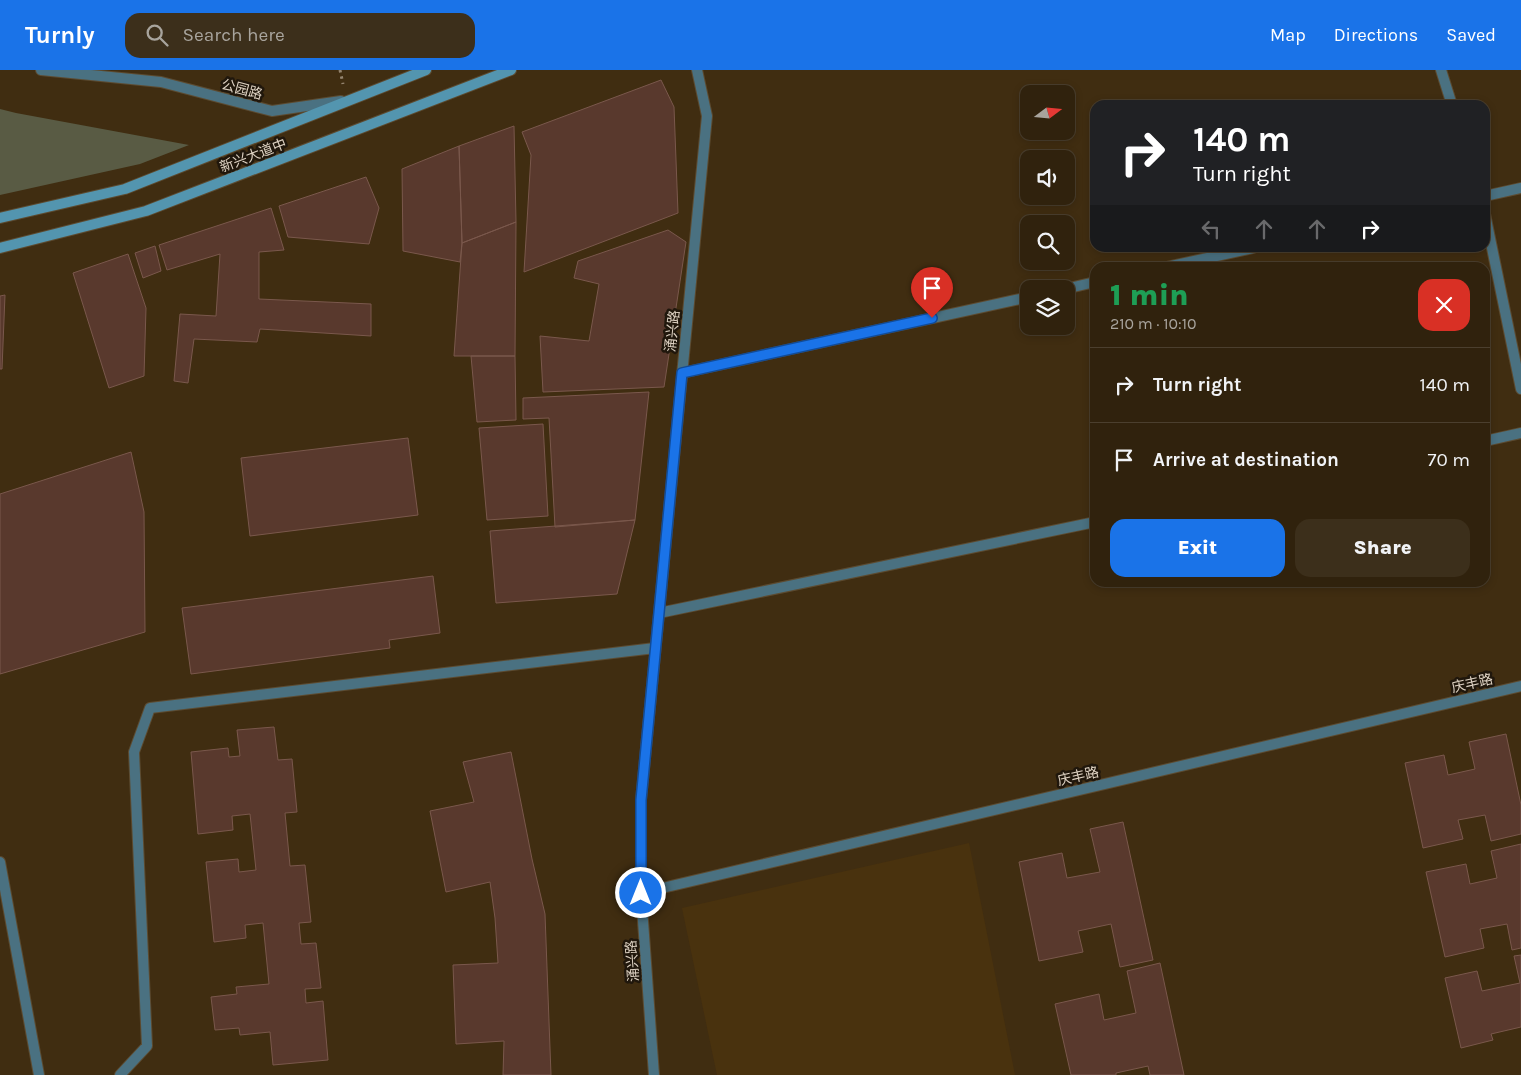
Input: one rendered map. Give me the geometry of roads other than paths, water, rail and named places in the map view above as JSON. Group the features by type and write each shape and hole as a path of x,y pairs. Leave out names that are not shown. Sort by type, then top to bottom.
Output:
{"main road":[{"name":"新兴大道中","path":"0,218 126,189 426,70"},
{"name":"新兴大道中","path":"0,248 146,211 511,70"}],"street":[{"name":"公园路","path":"41,70 161,82 272,111 347,100"},
{"name":"涌兴路","path":"654,1075 641,893 641,800 707,116 697,70"},
{"path":"1441,70 1450,100"},
{"path":"1490,195 1521,188"},
{"path":"1490,238 1521,389"},
{"path":"1189,262 1235,252"},
{"path":"1075,287 1090,283"},
{"path":"682,373 1020,299"},
{"path":"1490,440 1521,433"},
{"path":"658,613 1090,523"},
{"path":"120,1075 147,1046 134,752 150,708 656,648"},
{"name":"庆丰路","path":"641,893 1521,686"},
{"path":"0,862 39,1075"}]}
